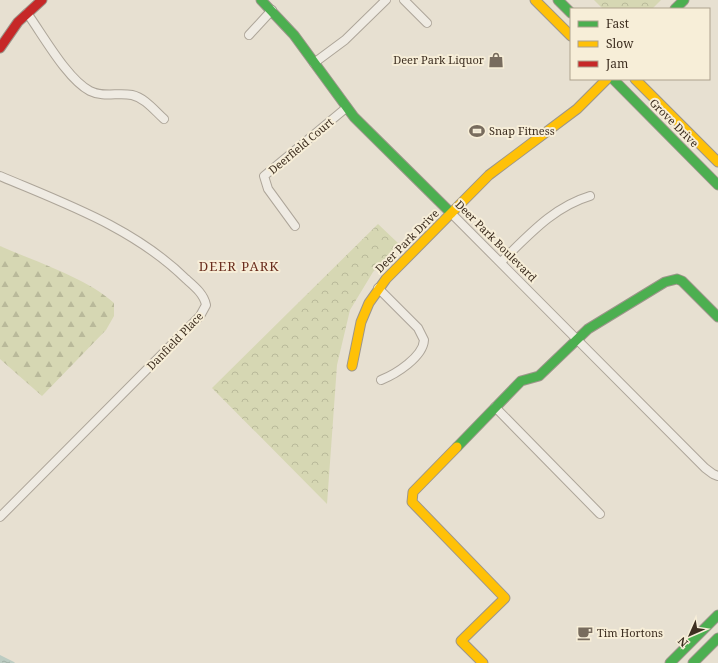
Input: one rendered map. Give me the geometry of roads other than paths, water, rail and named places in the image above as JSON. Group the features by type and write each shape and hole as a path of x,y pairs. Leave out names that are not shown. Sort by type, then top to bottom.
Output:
{"street":[{"path":"0,48 10,32 27,13 42,0"},
{"name":"Deer Park Boulevard","path":"261,0 294,35 346,108 368,132 501,262 705,468 718,476"},
{"path":"314,63 345,40 386,0"},
{"path":"404,0 427,23"},
{"path":"535,0 570,35"},
{"path":"558,0 570,12"},
{"path":"676,8 684,0"},
{"path":"248,35 272,10"},
{"path":"27,13 70,73 84,87 99,94 131,95 138,97 149,104 164,119"},
{"name":"Deer Park Drive","path":"352,366 362,322 378,288 489,175 577,109 606,80"},
{"name":"Grove Drive","path":"614,80 718,185"},
{"name":"Grove Drive","path":"636,80 718,162"},
{"name":"Deerfield Court","path":"295,226 268,189 264,176 346,108"},
{"name":"Danfield Place","path":"0,176 109,223 134,238 159,255 182,274 199,292 206,305 200,316 0,517"},
{"path":"501,262 554,213 570,203 590,196"},
{"path":"483,663 461,641 505,598 416,507 412,497 417,487 521,381 539,376 576,338 594,325 658,286 677,279 687,285 718,317"},
{"path":"378,288 418,328 424,340 420,352 401,370 381,380"},
{"path":"495,407 600,514"},
{"path":"670,663 718,615"},
{"path":"693,663 718,638"}],"water":[{"path":"0,655 14,662 15,663 0,663"}],"place":[{"name":"Deer Park Liquor","path":"496,60"},
{"name":"Snap Fitness","path":"477,131"},
{"name":"Tim Hortons","path":"585,633"}],"district":[{"name":"DEER PARK","path":"239,266"}]}
